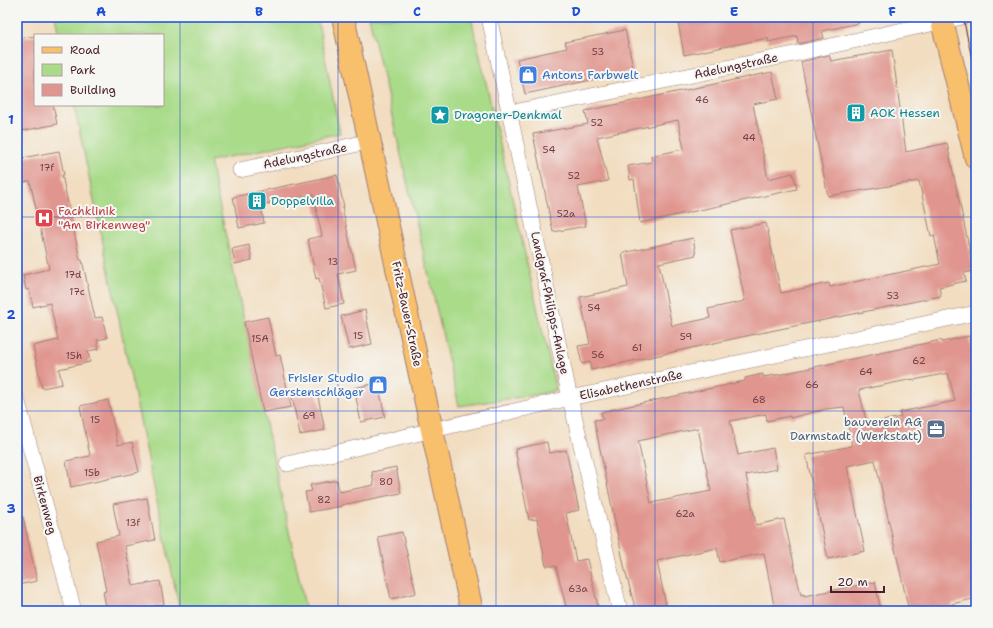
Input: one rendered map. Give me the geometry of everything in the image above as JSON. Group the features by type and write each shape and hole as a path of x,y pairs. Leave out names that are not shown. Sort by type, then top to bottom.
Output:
{"main road":[{"name":"Fritz-Bauer-Straße","path":"343,17 472,611"},
{"path":"949,19 976,158"}],"street":[{"name":"Landgraf-Philipps-Anlage","path":"489,17 570,398 620,611"},
{"name":"Adelungstraße","path":"509,113 794,54 949,19"},
{"name":"Adelungstraße","path":"240,170 370,141"},
{"name":"Elisabethenstraße","path":"288,464 570,398 976,313"},
{"name":"Birkenweg","path":"17,399 74,611"}],"green space":[{"path":"55,17 317,17 340,133 210,161 306,611 180,611 74,106 164,106 164,34 59,34"},
{"path":"369,17 471,17 556,390 541,394 459,406"}],"building":[{"path":"705,17 858,17 859,23 822,31 824,38 798,44 797,36 768,42 768,38 684,55 678,22"},
{"path":"625,30 634,71 525,94 517,59 567,48 565,42"},
{"path":"34,36 34,106 53,106 57,124 17,132 17,39"},
{"path":"892,50 906,152 947,143 974,271 964,273 966,281 939,287 941,296 746,336 591,370 590,362 582,364 578,346 590,344 580,297 628,287 622,253 693,238 696,255 659,263 672,326 710,318 708,309 745,301 730,230 766,223 781,293 829,283 830,287 940,264 934,235 931,236 919,181 828,196 801,62 829,55 831,61"},
{"path":"772,72 778,99 753,104 768,179 793,173 797,189 640,223 634,179 630,180 628,166 652,162 651,156 684,149 678,120 597,137 608,181 578,187 586,226 553,232 533,134 588,124 585,111"},
{"path":"59,151 64,175 62,175 80,260 82,260 95,318 102,317 107,338 97,340 99,349 88,351 90,362 59,369 62,384 42,388 33,346 58,340 50,303 33,307 29,289 26,290 23,275 49,269 30,181 17,184 17,159"},
{"path":"337,175 344,207 342,207 356,270 338,274 344,304 326,308 319,278 316,279 308,239 322,236 313,194 261,205 264,223 239,228 233,197"},
{"path":"249,245 252,260 235,264 232,249"},
{"path":"365,310 372,344 349,349 341,316"},
{"path":"268,317 276,356 280,355 291,407 263,412 244,322"},
{"path":"969,336 971,347 973,347 976,364 976,598 952,604 953,611 909,611 875,460 847,466 865,551 828,559 806,455 852,446 844,407 826,409 790,418 790,416 767,421 766,414 730,421 738,455 773,448 777,469 746,475 756,525 784,519 801,595 804,594 804,596 875,582 881,611 775,611 764,553 720,562 717,548 657,561 667,611 636,611 625,570 594,420 603,419 601,412 745,381 745,378 763,374 763,377 782,374 941,340 942,342","holes":["948,373 955,401 900,412 901,417 867,424 859,390","698,428 711,491 651,503 638,441"]},
{"path":"378,383 385,417 361,422 354,388"},
{"path":"317,392 325,430 300,435 292,397"},
{"path":"108,400 118,445 132,442 139,472 71,487 66,461 90,456 80,406"},
{"path":"547,442 549,453 566,450 579,510 566,513 576,561 587,559 599,611 567,611 556,566 546,566 537,519 529,520 515,449"},
{"path":"396,467 401,493 309,512 305,492 312,491 310,485 337,480 339,492 374,485 372,472"},
{"path":"147,498 155,540 125,546 133,586 160,581 164,604 128,611 107,611 103,592 106,591 96,541 119,536 113,504"},
{"path":"23,517 37,581 17,585 17,518"},
{"path":"402,532 416,593 391,599 378,537"}],"tram line":[{"path":"963,17 976,78"},
{"path":"973,17 976,29"}],"place":[{"name":"Antons Farbwelt","path":"528,75"},
{"name":"AOK Hessen","path":"856,113"},
{"name":"Dragoner-Denkmal","path":"440,115"},
{"name":"Doppelvilla","path":"257,201"},
{"name":"Fachklinik \"Am Birkenweg\"","path":"44,218"},
{"name":"Frisier Studio Gerstenschläger","path":"378,385"},
{"name":"bauverein AG Darmstadt (Werkstatt)","path":"936,429"}]}
